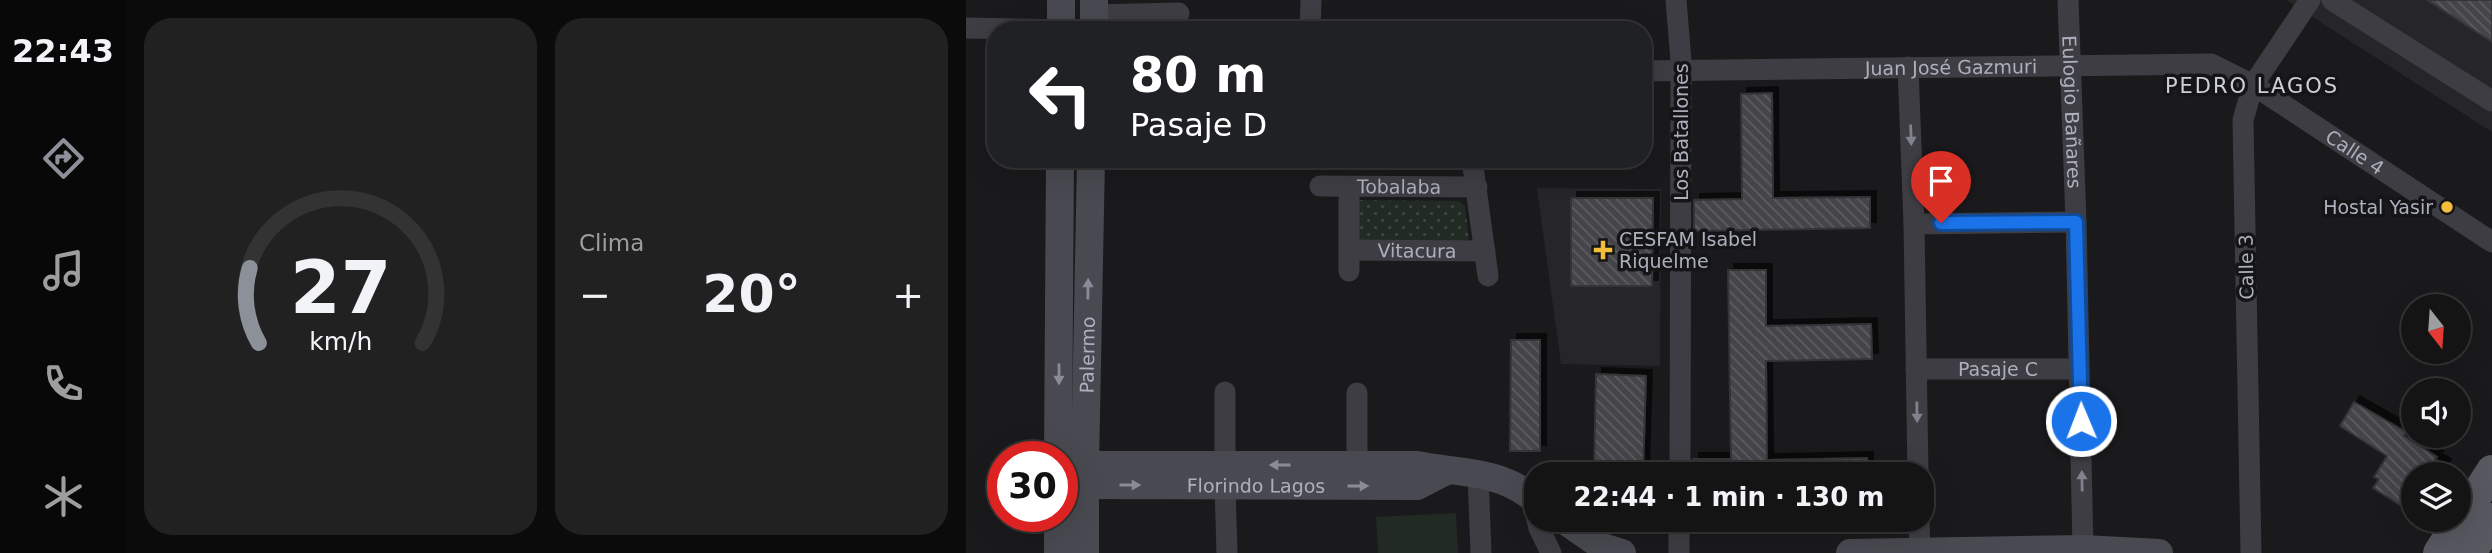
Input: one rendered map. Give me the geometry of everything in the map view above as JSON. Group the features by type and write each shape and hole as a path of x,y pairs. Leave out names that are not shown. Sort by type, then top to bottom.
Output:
{"main road":[{"path":"2439,553 2492,471"},
{"path":"2470,553 2492,519"}],"street":[{"path":"1061,0 1061,21"},
{"path":"1310,21 1311,0"},
{"name":"Los Batallones","path":"1676,0 1682,71 1680,462"},
{"name":"Eulogio Bañares","path":"2068,0 2083,549"},
{"name":"Calle 3","path":"2251,553 2243,120 2253,85 2310,0"},
{"path":"2332,0 2492,101"},
{"path":"1088,19 1179,13"},
{"path":"966,28 987,28"},
{"name":"Juan José Gazmuri","path":"1652,71 2211,64 2253,85"},
{"path":"1908,67 1914,223 1918,462"},
{"name":"Calle 4","path":"2253,85 2492,242"},
{"name":"Palermo","path":"1060,168 1069,441"},
{"name":"Palermo","path":"1072,441 1090,168"},
{"path":"1474,168 1488,275"},
{"name":"Tobalaba","path":"1320,186 1477,187"},
{"name":"Vitacura","path":"1349,187 1349,261 1485,250"},
{"path":"1914,223 2076,222"},
{"name":"Pasaje C","path":"1916,369 2079,369"},
{"path":"1225,392 1227,553"},
{"path":"1357,393 1357,465"},
{"name":"Florindo Lagos","path":"1225,475 1357,465 1417,465 1508,482 1524,497"},
{"name":"Florindo Lagos","path":"1078,471 1225,475 1417,486 1446,471"},
{"path":"1478,475 1481,553"},
{"name":"Palermo","path":"1078,515 1085,553"},
{"path":"1058,532 1058,553"},
{"name":"Florindo Lagos","path":"1541,532 1551,553"},
{"path":"1581,532 1603,547 1622,553"},
{"path":"1679,532 1679,553"},
{"path":"1919,532 1920,552"},
{"path":"1850,553 2083,549 2159,553"}],"shaded area":[{"path":"2286,0 2492,0 2492,132"},
{"name":"CESFAM Isabel Riquelme","path":"1537,188 1661,189 1660,366 1561,364"},
{"path":"1358,200 1459,201 1465,206 1469,241 1358,244"},
{"path":"1456,513 1458,553 1378,553 1376,517"}],"building":[{"path":"2427,0 2492,0 2492,42"},
{"path":"1772,93 1773,198 1870,197 1870,228 1694,231 1694,200 1742,199 1741,94"},
{"path":"1571,198 1653,198 1652,286 1571,286"},
{"path":"1728,270 1766,270 1766,326 1871,324 1872,359 1766,361 1767,460 1867,458 1867,462 1693,462 1693,459 1731,459"},
{"path":"1511,340 1540,340 1540,451 1510,451"},
{"path":"1596,374 1646,376 1643,462 1594,462"},
{"path":"2354,402 2401,429 2401,448 2423,448 2440,462 2401,462 2401,506 2373,488 2379,479 2374,477 2387,456 2340,426"}],"place":[{"name":"Hostal Yasir","path":"2447,207"},
{"name":"CESFAM Isabel Riquelme","path":"1603,250"}],"district":[{"name":"PEDRO LAGOS","path":"2252,86"}],"route":[{"path":"1941,223 2076,222 2081,421"}]}
